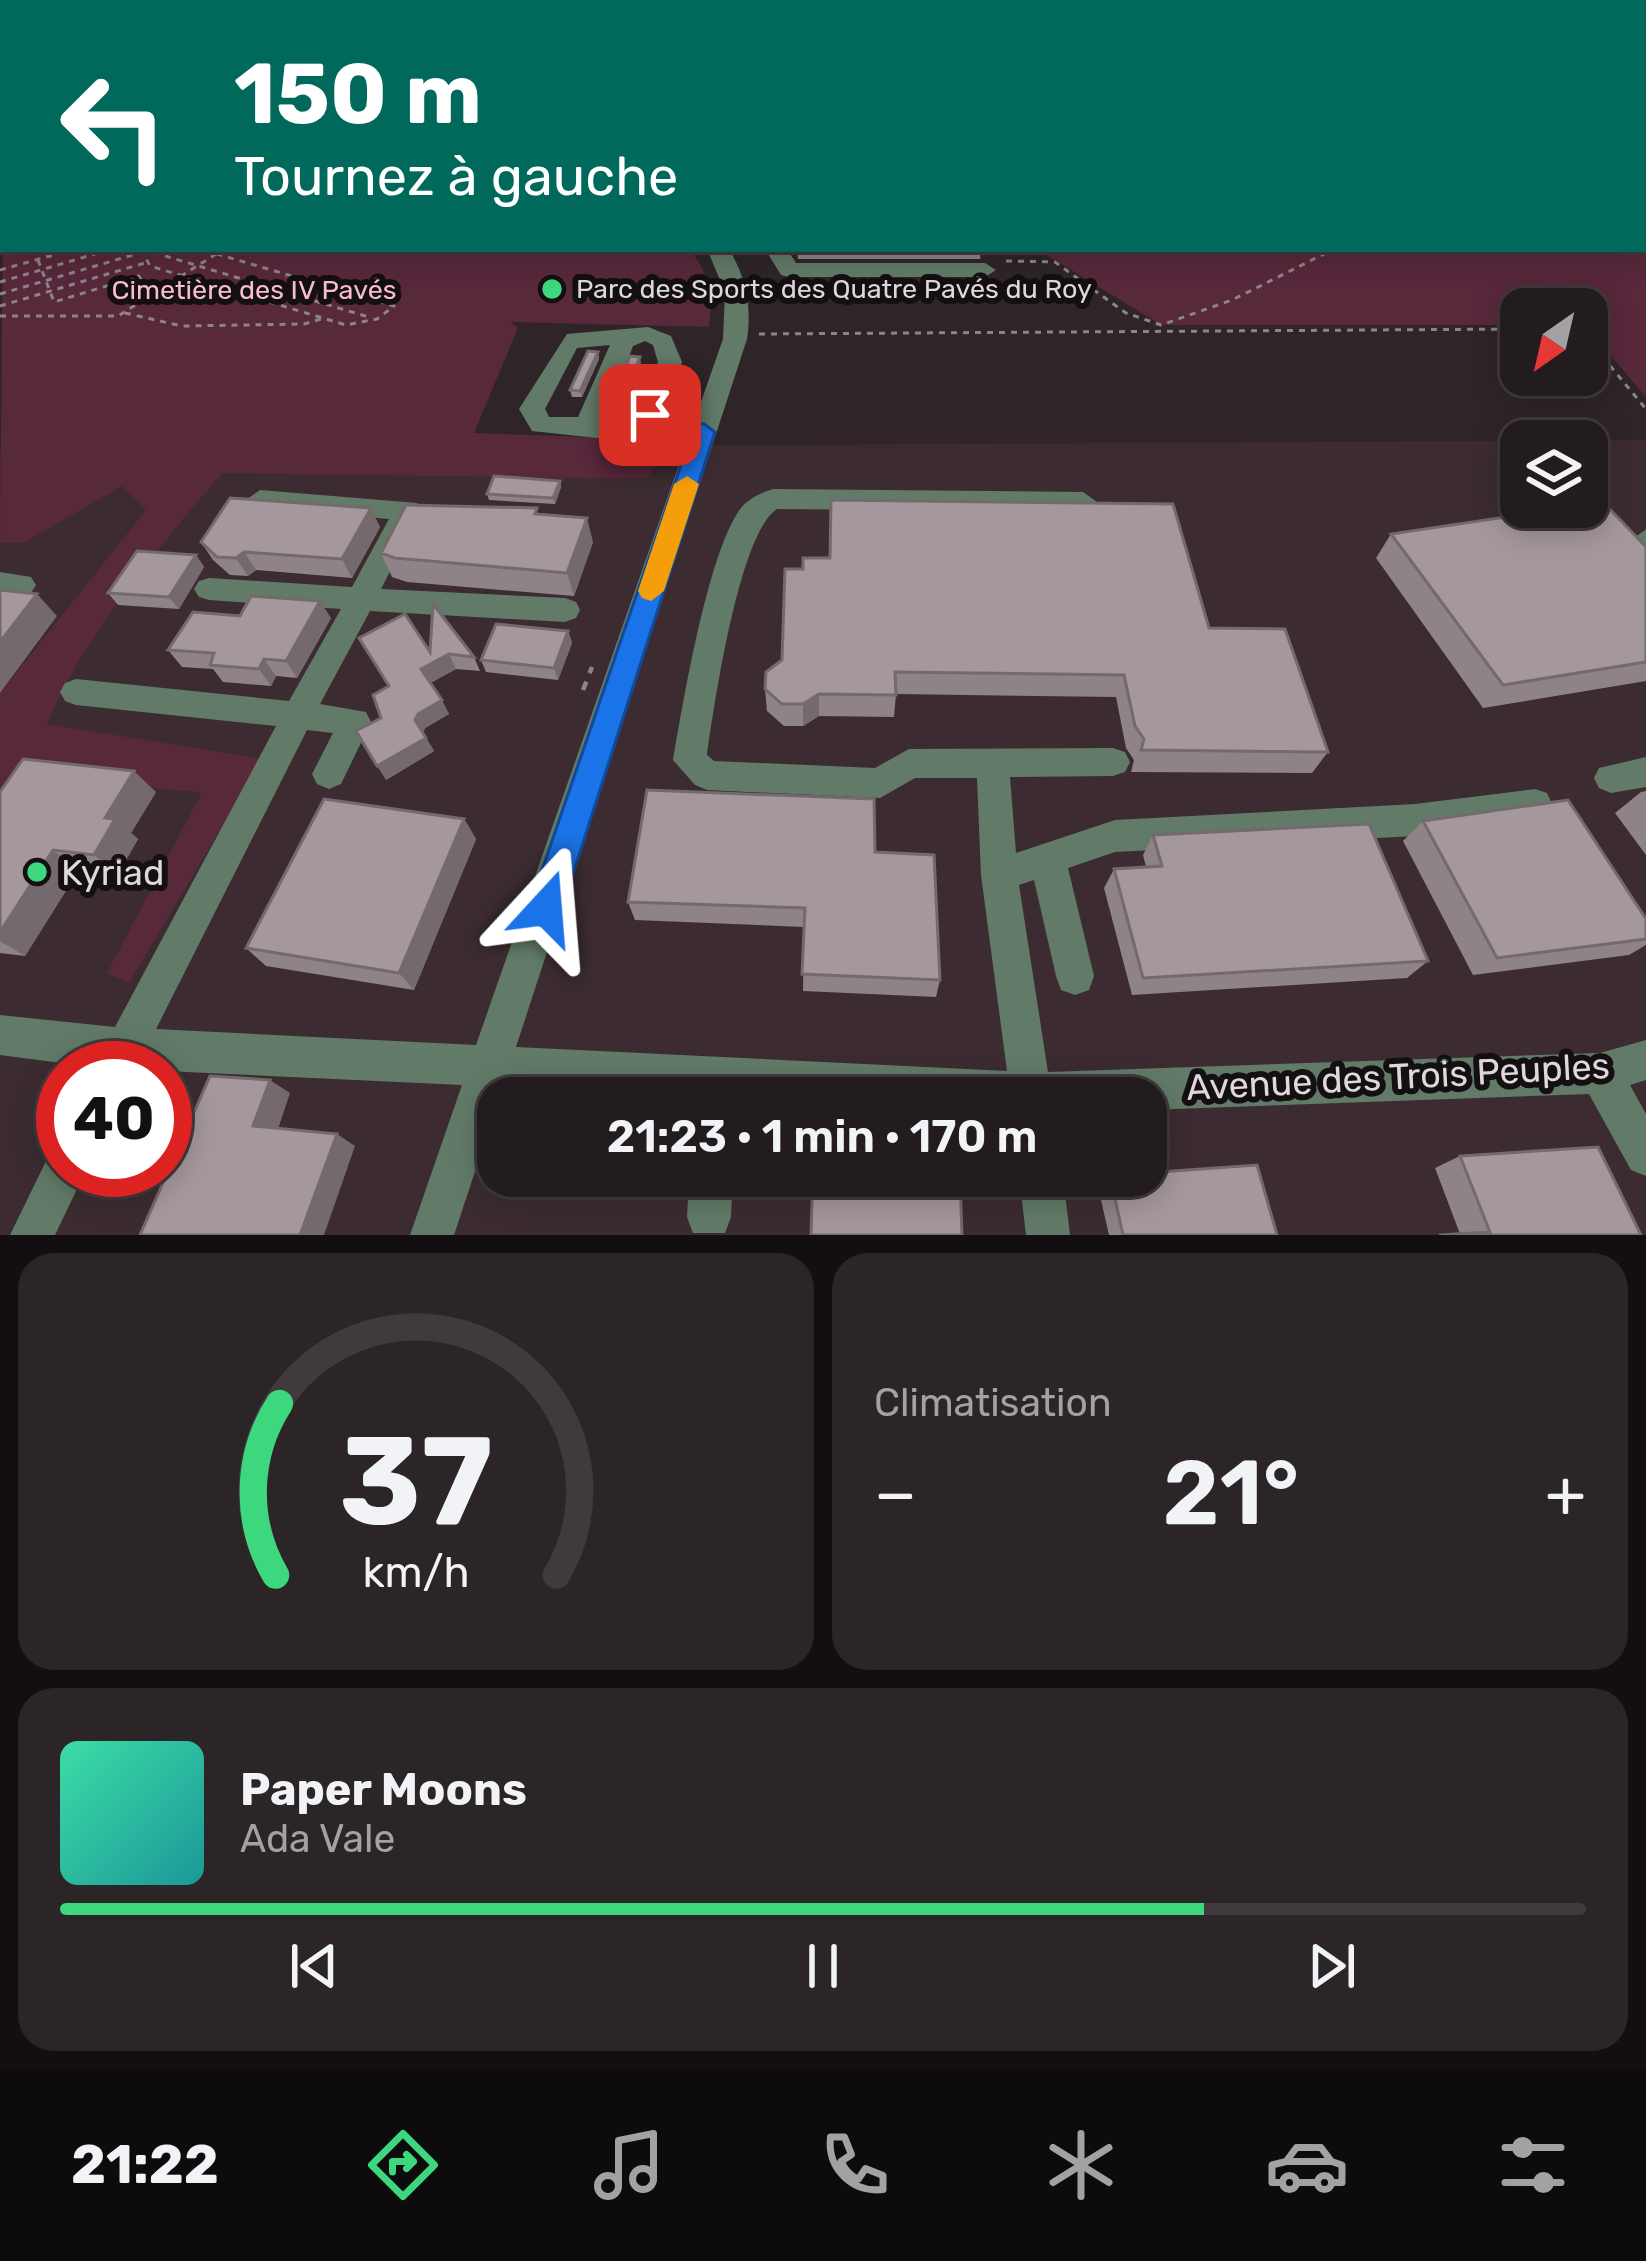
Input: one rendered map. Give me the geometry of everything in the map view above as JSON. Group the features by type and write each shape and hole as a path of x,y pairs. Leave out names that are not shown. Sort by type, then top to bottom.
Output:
{"street":[{"path":"431,1235 736,334 735,280 720,252"},
{"path":"778,252 789,270 985,270"},
{"path":"662,429 650,415 670,362 668,350 648,334 575,339 532,409 541,425 704,432"},
{"path":"591,425 628,337"},
{"path":"1083,502 773,499 749,517 735,555 690,760 707,776 880,783 909,764 993,767 1112,762"},
{"path":"129,1041 361,598 419,510 260,500"},
{"path":"209,589 565,610"},
{"path":"76,692 356,722 329,774"},
{"path":"993,767 998,875 1028,1077"},
{"path":"1611,778 1646,772"},
{"path":"998,875 1115,836 1415,820 1535,804"},
{"path":"1048,860 1076,976"},
{"name":"Avenue des Trois Peuples","path":"0,1035 36,1042"},
{"name":"Avenue des Trois Peuples","path":"192,1060 489,1066 602,1077"},
{"name":"Avenue des Trois Peuples","path":"1167,1090 1600,1072 1646,1060"},
{"path":"1600,1072 1646,1155"},
{"path":"32,1235 51,1197"},
{"path":"1043,1197 1048,1235"}],"path":[{"path":"0,270 65,252"},
{"path":"0,282 102,252"},
{"path":"0,294 136,252"},
{"path":"143,252 148,262"},
{"path":"150,252 377,320"},
{"path":"0,306 148,262 354,325 377,320 394,307 210,252"},
{"path":"985,270 1002,261 1054,262 1126,313 1161,325 1232,300 1328,252"},
{"path":"125,313 216,254"},
{"path":"38,260 54,302 140,276 144,286 160,290"},
{"path":"256,298 288,275"},
{"path":"0,316 125,313 206,327 304,324 323,318"},
{"path":"736,334 1500,329"},
{"path":"1608,363 1646,409"}],"shaded area":[{"path":"1608,440 1646,440 1646,1235 0,1235 0,449 1500,441 1500,528 1608,528"}],"green space":[{"name":"Cimetière des IV Pavés","path":"3,252 691,252 705,276 709,327 510,322 518,328 474,433 668,440 647,479 222,473 149,562 82,656 47,724 262,759 129,983 107,973 202,792 48,781 32,758 0,796 0,693 146,510 122,486 25,542 0,543"},
{"path":"1042,252 1646,252 1646,397 1608,353 1608,288 1500,288 1500,325 1161,325"}],"building":[{"path":"588,351 598,352 580,391 570,390"},
{"path":"630,356 640,357 623,396 615,395"},
{"path":"494,476 560,481 553,498 487,494"},
{"path":"230,498 371,508 342,559 244,552 236,558 217,557 201,542"},
{"path":"831,500 1173,504 1209,628 1285,629 1328,752 1141,750 1144,739 1135,726 1124,675 895,672 896,695 819,694 803,704 782,704 765,689 766,672 782,660 785,569 803,569 803,558 830,558"},
{"path":"406,505 537,508 535,514 587,518 567,573 381,553"},
{"path":"1608,507 1646,547 1646,662 1503,685 1391,534 1500,518 1500,528 1608,528"},
{"path":"137,551 196,555 169,597 108,593"},
{"path":"0,590 37,594 0,642"},
{"path":"251,596 320,601 286,661 264,659 259,669 210,665 214,653 168,650 193,612 240,616"},
{"path":"433,604 474,657 449,654 421,669 442,700 415,720 426,738 377,766 356,731 381,718 373,695 389,686 359,638 405,614 430,652"},
{"path":"496,624 568,631 554,668 481,660"},
{"path":"23,759 134,771 105,818 115,819 94,855 53,850 0,932 0,792"},
{"path":"647,790 874,799 875,852 934,855 940,980 802,974 805,908 628,902"},
{"path":"324,799 464,819 399,973 246,948"},
{"path":"1568,800 1646,919 1646,939 1497,958 1423,821"},
{"path":"1369,824 1428,961 1143,978 1114,869 1162,866 1153,835"},
{"path":"210,1076 270,1080 253,1126 337,1134 300,1235 140,1235 157,1197 192,1197 192,1117"},
{"path":"1598,1147 1641,1235 1439,1235 1490,1232 1460,1156"},
{"path":"1257,1165 1277,1235 1123,1235 1115,1197 1167,1197 1167,1171"},
{"path":"812,1197 961,1197 962,1235 811,1235"}],"slow traffic":[{"path":"651,591 687,484"}],"place":[{"name":"Parc des Sports des Quatre Pavés du Roy","path":"552,289"},
{"name":"Kyriad","path":"37,872"}],"route":[{"path":"546,908 704,432 662,429 650,415"}]}
